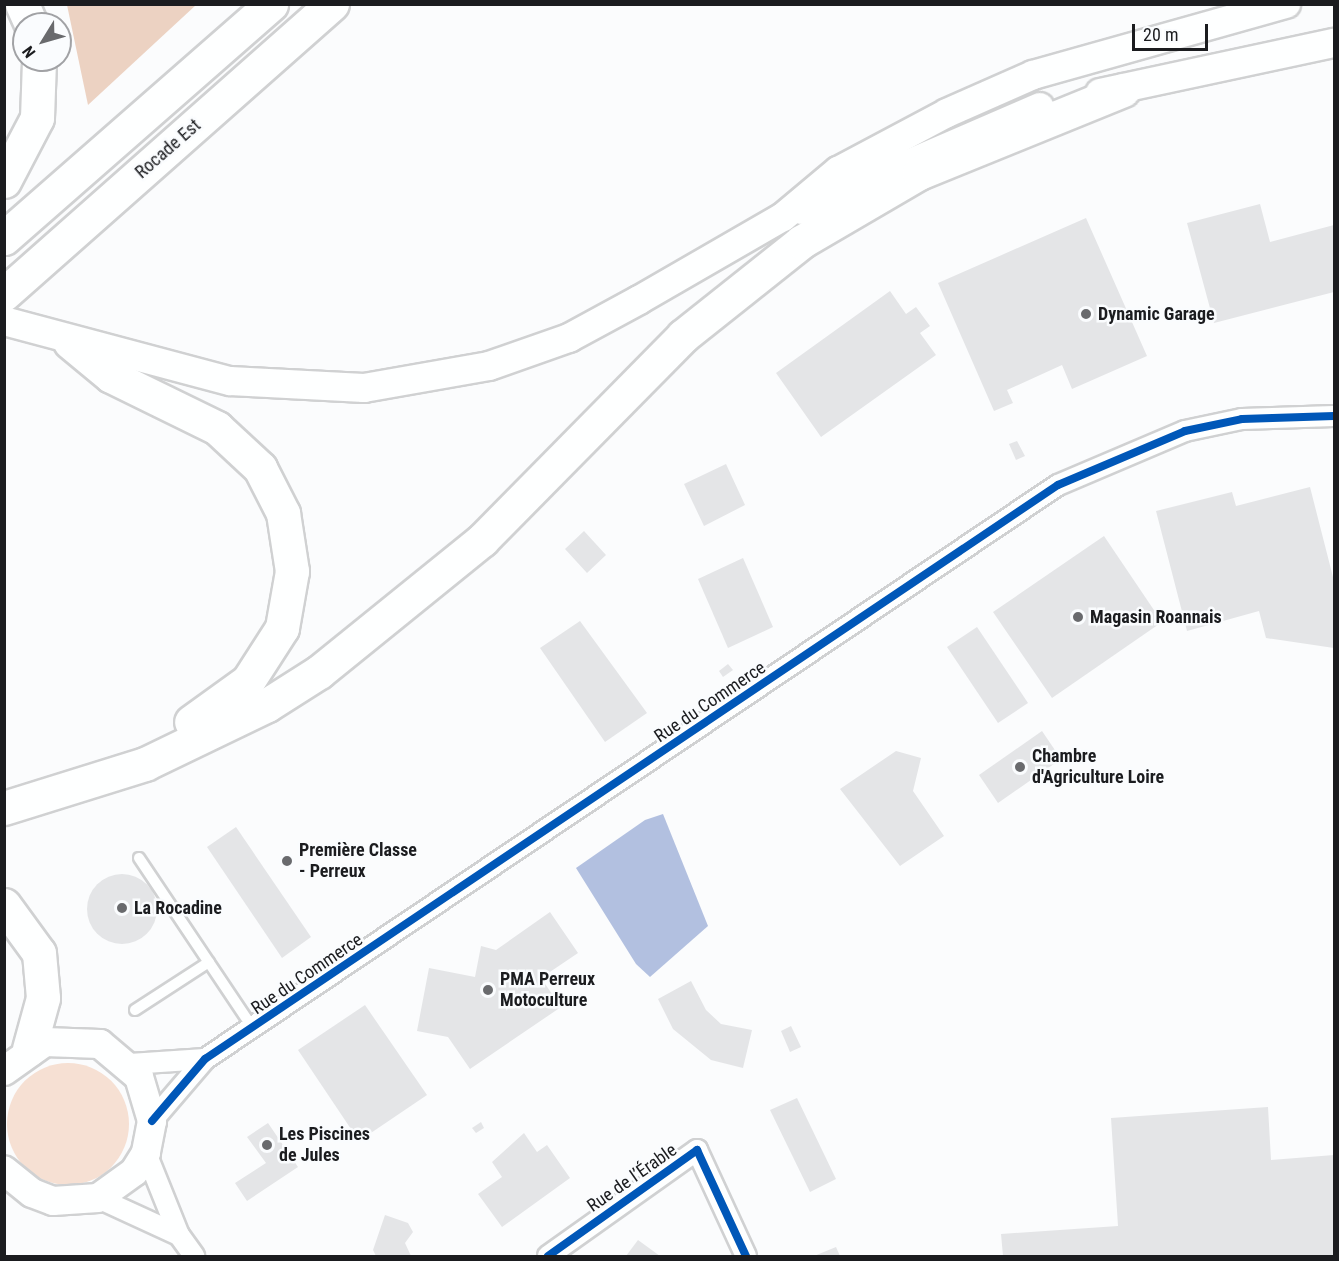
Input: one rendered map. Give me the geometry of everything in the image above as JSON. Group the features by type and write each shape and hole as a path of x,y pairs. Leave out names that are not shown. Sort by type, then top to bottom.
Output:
{"highway":[{"path":"4,238 271,4"},
{"name":"Rocade Est","path":"4,294 333,4"},
{"path":"4,181 37,118 39,72"},
{"path":"4,808 145,764 238,720 319,672 482,540 683,336 801,242 919,172 1123,90"},
{"path":"4,789 142,745 227,700 268,656 289,601 292,571 283,513 260,468 216,428 111,376 70,342"},
{"path":"4,905 39,953 43,998 29,1049"}],"main road":[{"path":"783,217 838,171 894,139 1033,75 1286,4"},
{"path":"4,321 70,342 230,381 364,388 426,380 489,366 569,338 783,217 849,193 972,132 1086,94 1123,90 1335,43"},
{"path":"4,1071 29,1049 82,1039 116,1052 130,1064 146,1091 152,1121 146,1153 118,1188 98,1198 53,1201 7,1176"}],"street":[{"name":"Rue du Commerce","path":"152,1121 205,1059 1074,476 1185,431 1242,419 1335,416"},
{"name":"Rue du Commerce","path":"130,1064 205,1059"},
{"name":"Rue de l’Érable","path":"548,1257 697,1150 746,1257"},
{"path":"146,1153 179,1235 194,1257"},
{"path":"98,1198 179,1235"}],"lane":[{"path":"139,858 253,1028"},
{"path":"135,1010 209,962"}],"shaded area":[{"path":"67,4 196,5 88,105 72,28 72,12 69,12"},
{"path":"68,1063 91,1068 111,1081 124,1101 129,1124 124,1147 111,1167 91,1180 68,1185 45,1180 25,1167 12,1147 7,1124 12,1101 25,1081 45,1068"}],"water":[{"path":"663,814 708,926 650,977 636,964 576,868 645,820"}],"building":[{"path":"1260,204 1270,242 1334,225 1334,292 1214,323 1187,223"},
{"path":"1086,218 1147,356 1072,389 1062,365 1007,390 1013,403 994,411 938,283"},
{"path":"890,291 906,314 916,307 930,326 920,333 936,355 821,437 776,373"},
{"path":"1017,441 1025,456 1016,460 1009,444"},
{"path":"726,464 745,505 704,526 684,484"},
{"path":"1310,487 1334,581 1334,648 1266,638 1259,611 1187,631 1156,511 1232,492 1236,506"},
{"path":"584,531 606,555 587,573 565,549"},
{"name":"Magasin Roannais","path":"1104,536 1162,622 1052,698 993,612"},
{"path":"743,558 773,627 728,648 698,579"},
{"path":"580,621 647,713 605,742 540,648"},
{"path":"977,627 1028,703 998,723 947,647"},
{"path":"728,664 733,670 723,677 719,671"},
{"path":"1042,731 1061,759 998,803 979,775"},
{"path":"896,751 921,758 913,791 944,836 900,866 840,789"},
{"path":"236,827 311,937 282,958 207,847"},
{"name":"La Rocadine","path":"122,874 135,877 147,884 154,896 157,909 154,922 147,934 135,941 122,944 109,941 97,934 90,922 87,909 90,896 97,884 109,877"},
{"path":"550,912 578,953 541,978 561,1007 470,1069 448,1037 417,1031 429,968 475,977 481,946 496,950"},
{"path":"691,981 706,1010 721,1024 752,1030 743,1068 711,1060 673,1029 658,999"},
{"path":"365,1005 427,1095 359,1141 298,1050"},
{"path":"791,1026 801,1047 790,1052 781,1031"},
{"path":"797,1098 836,1179 810,1192 770,1110"},
{"path":"1268,1107 1271,1160 1334,1155 1334,1256 1003,1256 1001,1234 1118,1226 1111,1118"},
{"path":"481,1122 484,1128 476,1133 472,1128"},
{"path":"268,1123 298,1167 247,1201 235,1183 266,1163 247,1137"},
{"path":"524,1133 537,1152 547,1145 570,1178 502,1227 478,1194 502,1177 492,1162"},
{"path":"385,1215 408,1223 413,1232 405,1243 411,1256 376,1256 373,1250"},
{"path":"638,1240 660,1256 626,1256"},
{"path":"836,1247 840,1256 814,1256"}],"cycle path":[{"path":"152,1121 205,1059 1058,485 1185,431 1242,419 1334,416"},
{"path":"548,1256 697,1150 746,1256"}],"place":[{"name":"Dynamic Garage","path":"1086,314"},
{"name":"Magasin Roannais","path":"1078,617"},
{"name":"Chambre d'Agriculture Loire","path":"1020,767"},
{"name":"Première Classe - Perreux","path":"287,861"},
{"name":"La Rocadine","path":"122,908"},
{"name":"PMA Perreux Motoculture","path":"488,990"},
{"name":"Les Piscines de Jules","path":"267,1145"}]}
